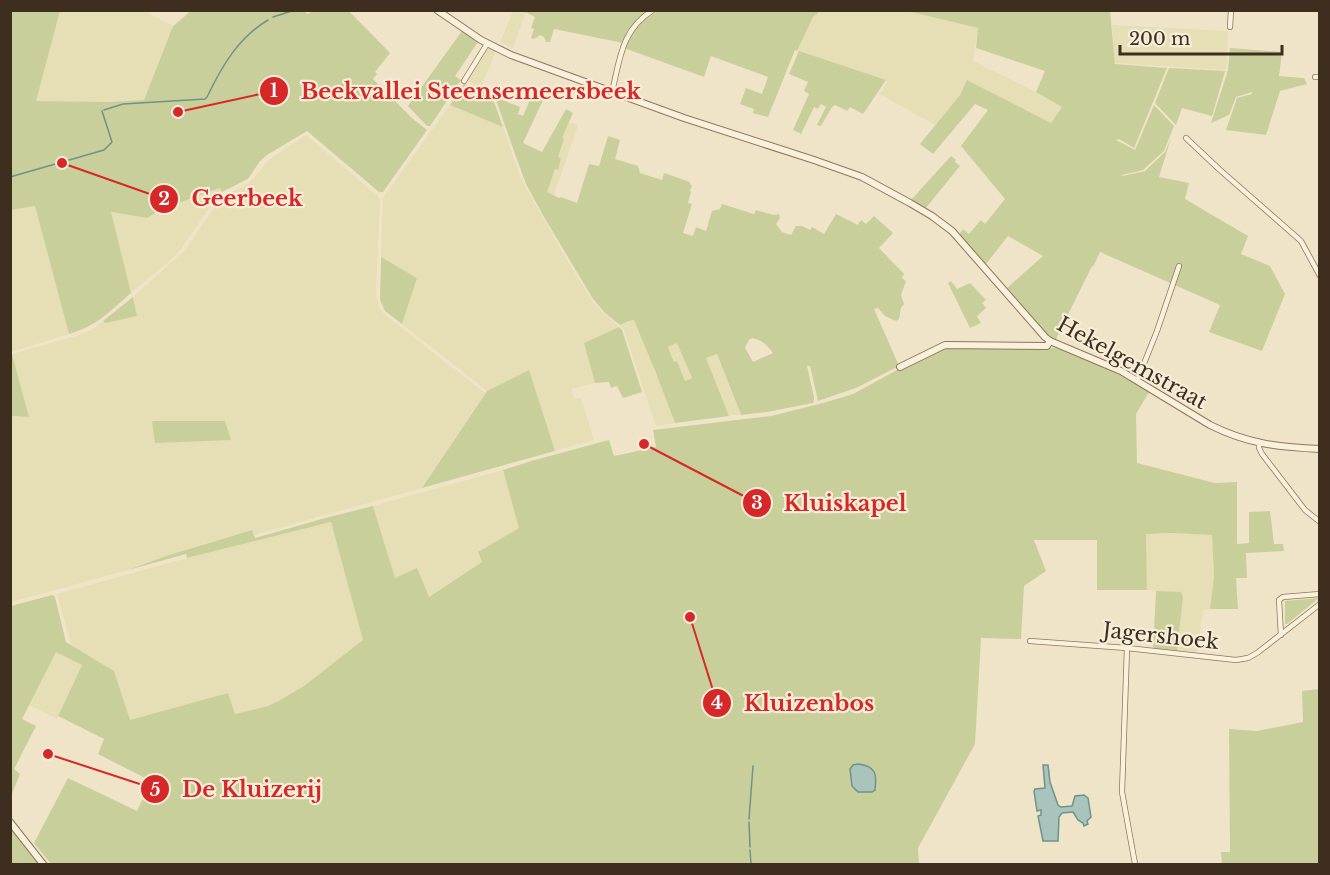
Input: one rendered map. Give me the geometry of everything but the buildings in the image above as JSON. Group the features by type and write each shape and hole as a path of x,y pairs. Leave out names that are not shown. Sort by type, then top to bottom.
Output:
{"street":[{"name":"Hekelgemstraat","path":"437,10 488,44 534,64 612,93 862,177 932,216 952,231 1050,341 1102,362 1210,425 1232,435 1284,447 1320,449"},
{"path":"612,93 626,38 634,26 653,10"},
{"path":"1230,27 1231,10"},
{"path":"464,81 488,44"},
{"path":"1186,138 1302,241 1320,276"},
{"path":"1137,381 1179,266"},
{"path":"900,367 945,345 1047,346 1050,341"},
{"path":"1259,443 1262,454 1305,510 1320,522"},
{"path":"1281,635 1280,600 1283,597 1320,594"},
{"name":"Jagershoek","path":"1030,641 1127,648 1236,660 1248,658 1257,653 1320,604"},
{"path":"1127,648 1122,792 1135,864"},
{"path":"10,822 43,864"}],"shaded area":[{"path":"60,11 148,11 173,26 144,100 36,101"},
{"path":"513,11 526,12 513,48 500,42"},
{"path":"820,11 907,11 978,28 973,61 1062,107 1051,123 967,80 960,95 935,125 880,94 888,81 797,51 813,17"},
{"path":"1112,25 1228,31 1226,70 1115,63"},
{"path":"488,48 496,51 481,87 467,81"},
{"path":"450,105 503,127 521,179 564,255 594,304 619,327 584,343 595,383 571,389 575,399 581,398 594,440 555,451 529,370 487,391 402,324 417,278 381,257 383,198"},
{"path":"568,122 578,125 554,195 547,192 555,169 558,170 558,157 564,139 561,139"},
{"path":"306,135 380,198 376,294 379,307 384,314 485,393 422,488 254,535 252,531 226,537 128,570 11,602 11,416 29,417 12,354 76,336 92,330 103,321 106,323 137,316 133,297 185,250 221,198 249,183 270,159"},
{"path":"221,188 222,192 180,250 131,293 110,212 147,218 162,209"},
{"path":"35,206 69,334 11,352 11,210"},
{"path":"632,320 638,326 675,423 656,426 624,330 620,325"},
{"path":"678,343 692,379 685,381 668,347"},
{"path":"717,354 740,414 729,416 706,358"},
{"path":"503,470 520,528 478,552 482,562 428,597 395,578 373,506"},
{"path":"331,522 364,640 304,686 268,706 235,714 228,693 130,721 114,671 71,645 57,594"},
{"path":"1146,534 1212,535 1214,577 1210,609 1203,610 1197,652 1177,651 1183,597 1181,593 1147,590"},
{"path":"56,652 82,665 57,719 29,705"}],"green space":[{"path":"304,10 307,14 314,11 349,11 390,53 375,72 377,74 373,79 427,130 383,192 379,192 307,131 267,155 248,179 222,192 220,188 162,209 147,218 111,212 131,293 95,323 69,334 35,206 11,210 11,11 60,11 36,101 111,102 144,100 173,26 191,11"},
{"path":"523,11 650,11 623,43 554,29 550,42 546,42 540,35 534,39 531,38 534,29 531,28 535,17"},
{"path":"658,11 820,11 813,17 797,51 795,50 768,117 753,113 754,109 740,104 746,88 762,94 768,77 711,56 704,77 624,48 638,26"},
{"path":"907,11 1110,11 1115,64 1167,68 1134,148 1119,139 1116,140 1135,150 1154,105 1174,126 1164,151 1143,170 1122,175 1145,171 1165,152 1171,138 1159,177 1189,183 1185,199 1248,236 1241,254 1270,266 1285,294 1262,351 1209,332 1220,305 1100,252 1055,341 1042,330 1007,288 1043,256 1008,236 986,264 959,235 963,229 969,234 981,220 985,224 1005,199 961,146 988,110 975,104 933,154 920,144 960,95 967,80 1051,123 1062,107 1036,92 1045,71 976,48 978,28"},
{"path":"462,31 478,42 455,76 461,80 430,126 427,126 408,106"},
{"path":"1230,48 1282,52 1279,76 1304,78 1307,84 1280,91 1266,135 1226,130 1237,98 1252,94 1252,92 1236,97 1229,115 1211,123 1228,70"},
{"path":"799,51 886,80 863,114 850,107 847,111 835,105 821,126 817,125 826,107 821,104 818,109 814,107 801,134 793,130 809,94 804,91 808,82 789,74"},
{"path":"1169,68 1225,71 1212,116 1182,108 1176,125 1155,103"},
{"path":"464,84 482,91 491,98 503,127 450,105"},
{"path":"532,95 543,100 523,143 542,152 566,109 573,113 562,138 564,139 558,157 561,158 558,170 555,169 547,192 559,198 577,203 589,164 599,166 608,136 620,140 615,159 638,166 640,173 662,180 664,173 690,182 692,185 688,203 692,204 683,233 693,236 696,227 706,231 712,211 720,209 722,204 754,214 756,210 774,215 779,214 780,218 776,224 782,232 791,235 796,226 810,230 812,227 824,234 836,214 858,225 861,220 866,224 874,216 893,233 879,248 904,274 902,278 906,281 901,295 904,304 899,319 896,321 885,316 878,308 874,309 899,366 856,388 818,401 810,366 807,366 814,397 813,403 741,415 717,354 706,358 729,416 675,423 634,320 620,325 606,314 593,299 544,217 526,184 495,97 520,107 518,114 523,116","holes":["752,338 764,343 773,353 753,362 745,348","677,343 692,378 685,381 668,347"]},
{"path":"951,156 960,166 925,209 911,200"},
{"path":"381,257 417,278 402,324 385,311 380,300"},
{"path":"951,281 957,289 970,283 986,300 982,303 986,308 977,316 981,323 970,328 948,283"},
{"path":"133,297 137,316 106,323 103,321"},
{"path":"619,327 622,330 642,392 623,398 617,386 611,388 609,382 595,383 584,343"},
{"path":"948,346 1056,348 1089,359 1149,392 1136,414 1137,463 1215,483 1237,482 1237,544 1249,543 1249,512 1270,511 1274,544 1283,544 1284,551 1246,553 1247,578 1236,578 1238,609 1210,609 1214,577 1212,535 1146,534 1147,590 1097,590 1097,540 1034,540 1046,571 1024,586 1021,639 981,638 975,744 918,848 919,864 51,864 34,843 68,778 137,811 151,781 98,754 104,739 58,716 82,665 56,652 22,719 36,726 14,769 20,774 11,796 11,606 52,595 55,597 66,642 114,671 130,720 228,693 235,714 268,706 304,686 363,640 331,522 187,558 186,554 128,570 252,530 255,538 373,506 395,578 417,568 429,597 482,562 478,552 519,528 503,470 609,440 614,456 656,447 653,430 771,416 823,403 853,394"},
{"path":"12,354 29,417 11,416 10,355"},
{"path":"529,370 555,451 422,488 487,391"},
{"path":"152,421 225,421 231,440 155,443"},
{"path":"1156,591 1181,592 1183,597 1177,651 1153,649"},
{"path":"1319,598 1287,624 1285,624 1285,601"},
{"path":"1319,689 1319,864 1222,864 1221,852 1230,852 1229,729 1257,731 1303,722 1302,691"},
{"path":"10,824 40,864 11,864"}],"water":[{"path":"853,765 869,767 874,772 876,784 872,792 858,792 852,786 850,769"},
{"path":"1043,765 1048,765 1050,782 1058,805 1072,806 1075,796 1084,795 1088,798 1091,817 1087,821 1088,824 1084,826 1073,812 1062,813 1059,817 1058,841 1043,841 1038,816 1041,815 1041,810 1037,811 1034,791 1045,788"}],"waterway":[{"path":"273,17 295,10"},
{"path":"104,110 123,104 205,99 239,44 268,20"},
{"path":"10,177 104,150 112,142 102,111"},
{"path":"749,819 753,766"},
{"path":"749,822 750,847"},
{"path":"750,850 751,864"}],"place":[{"name":"Beekvallei Steensemeersbeek","path":"178,112"},
{"name":"Geerbeek","path":"62,163"},
{"name":"Kluiskapel","path":"644,444"},
{"name":"Kluizenbos","path":"690,617"},
{"name":"De Kluizerij","path":"48,754"}]}
